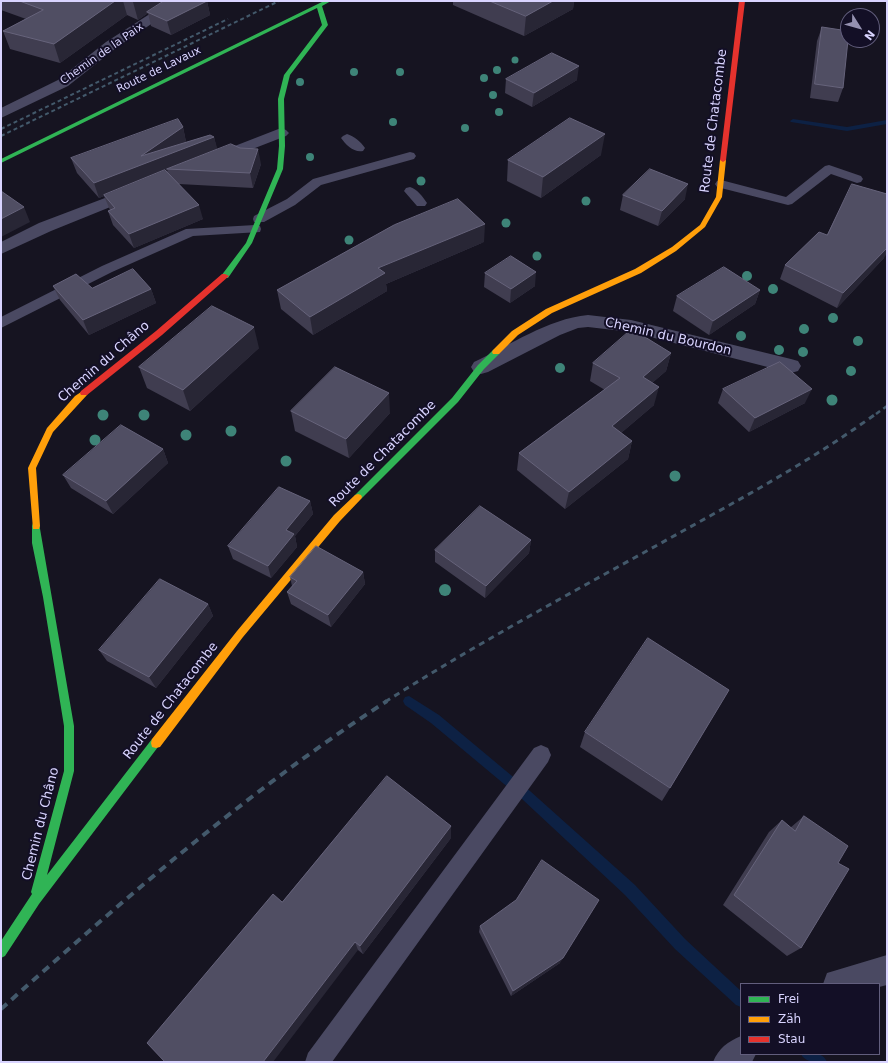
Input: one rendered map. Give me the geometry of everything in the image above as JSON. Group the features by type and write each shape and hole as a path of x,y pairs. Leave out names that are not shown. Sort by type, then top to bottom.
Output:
{"street":[{"name":"Chemin de la Paix","path":"1,114 63,83 111,45 180,1"},
{"name":"Route de Lavaux","path":"1,161 328,1"},
{"name":"Route de Chatacombe","path":"1,952 35,900 260,610 337,518 455,400 481,367 515,334 549,311 638,271 674,249 703,226 719,197 742,1"},
{"name":"Chemin du Châno","path":"35,900 69,771 69,726 48,597 37,542 32,468 50,430 78,398 159,333 224,277 249,243 280,169 282,146 281,99 287,75 325,25 319,5"},
{"path":"199,165 281,133"},
{"path":"1,249 45,226 149,186"},
{"name":"Chemin du Bourdon","path":"481,367 507,355 549,332 578,322 593,322 639,328 791,366"},
{"path":"842,983 887,970"},
{"path":"729,1062 740,1053"}],"lane":[{"path":"347,138 359,148"},
{"path":"1,323 107,269 191,232 257,224 291,202 317,182 410,156"},
{"path":"721,184 788,201 829,169 857,179"},
{"path":"410,191 421,203"},
{"path":"317,1062 541,755"}],"building":[{"path":"20,1 115,1 54,44 3,31 43,10"},
{"path":"164,1 207,1 167,21 147,12"},
{"path":"490,1 553,1 526,16"},
{"path":"822,27 840,30 840,48 847,48 843,88 815,84"},
{"path":"552,53 579,66 534,93 506,79"},
{"path":"570,118 605,134 543,177 508,160"},
{"path":"178,119 183,127 141,156 210,135 214,137 94,183 71,158"},
{"path":"231,144 240,148 258,149 250,173 167,169"},
{"path":"650,169 688,184 662,211 623,195"},
{"path":"165,170 199,205 129,234 108,211 115,208 104,195"},
{"path":"852,184 887,194 887,248 843,293 785,265 819,232 827,235"},
{"path":"1,191 24,207 1,219"},
{"path":"458,199 485,224 378,268 385,273 310,317 277,290 394,225"},
{"path":"511,256 536,272 511,289 485,273"},
{"path":"724,267 760,290 713,321 677,296"},
{"path":"133,269 151,289 83,320 53,286 76,274 92,288"},
{"path":"212,306 254,327 183,390 139,367"},
{"path":"632,329 671,353 643,377 659,387 612,426 632,441 569,492 519,453 620,378 593,363"},
{"path":"780,362 812,389 755,418 723,389"},
{"path":"335,367 389,393 346,439 291,411"},
{"path":"121,425 163,449 106,501 63,475"},
{"path":"279,487 310,501 286,530 294,534 268,566 228,546"},
{"path":"480,506 531,540 486,586 435,550"},
{"path":"316,546 363,572 328,615 287,592 297,581 290,577"},
{"path":"160,579 208,604 149,677 99,650"},
{"path":"648,638 729,690 670,788 585,732"},
{"path":"387,776 451,826 360,946 355,942 263,1062 165,1062 147,1043 273,894 282,902"},
{"path":"804,816 848,846 838,863 849,869 801,948 734,895 782,820 795,831"},
{"path":"542,860 599,900 563,958 513,991 480,926 516,900"}],"waterway":[{"path":"793,121 847,129 887,122"},
{"path":"409,701 435,719 526,795 630,890 680,944 740,999"},
{"path":"810,1055 820,1062"}],"railway":[{"path":"1,136 279,1"},
{"path":"1,129 228,19"},
{"path":"876,414 887,406"},
{"path":"385,702 421,679 495,636 781,476 854,430 877,413"},
{"path":"1,1009 94,927 236,809 285,772 387,701"}],"traffic: fast":[{"path":"1,161 328,1"},
{"path":"225,276 249,243 280,169 282,146 281,99 287,75 325,25 319,5"},
{"path":"358,497 455,400 481,367 496,352"},
{"path":"36,526 37,543 48,597 69,726 69,771 37,892"},
{"path":"1,952 35,900 156,743"}],"traffic: slow":[{"path":"496,352 515,333 549,311 638,271 674,249 703,226 719,197 723,160"},
{"path":"36,526 32,468 50,430 84,393"},
{"path":"156,743 240,634 337,518 358,497"}],"traffic: jam":[{"path":"723,160 742,1"},
{"path":"84,393 159,333 225,276"}]}
